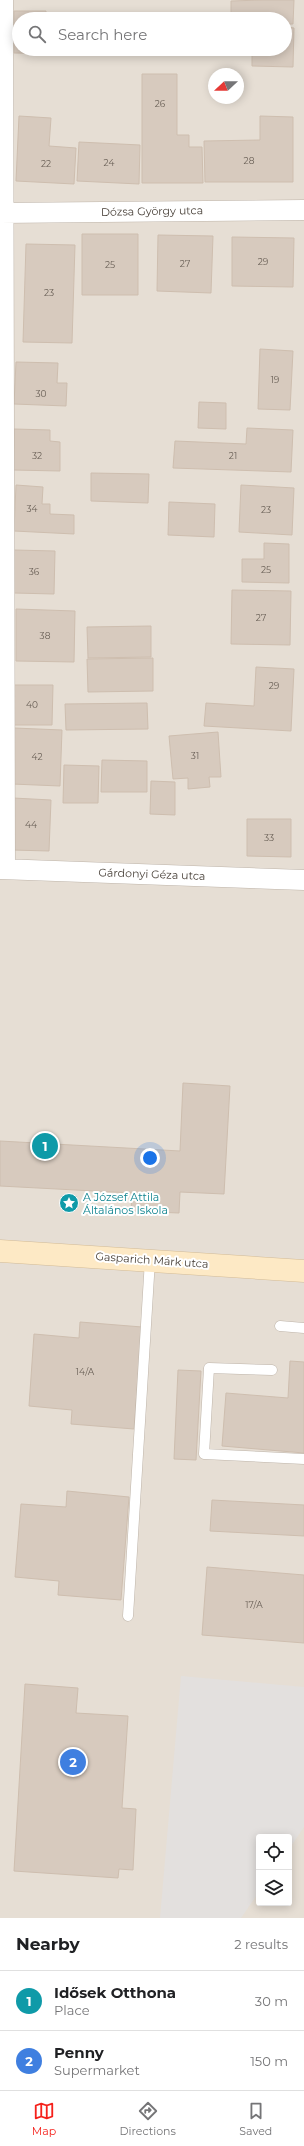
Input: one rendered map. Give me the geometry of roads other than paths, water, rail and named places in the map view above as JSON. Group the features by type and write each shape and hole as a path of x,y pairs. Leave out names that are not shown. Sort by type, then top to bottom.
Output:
{"street":[{"path":"3,0 3,869"},
{"name":"Dózsa György utca","path":"2,213 304,210"},
{"name":"Gárdonyi Géza utca","path":"3,869 304,880"},
{"name":"Gasparich Márk utca","path":"0,1251 304,1271"}],"lane":[{"path":"128,1616 150,1260"},
{"path":"280,1326 304,1328"},
{"path":"272,1370 209,1368 204,1454 304,1459"}],"place":[{"name":"Idősek Otthona","path":"45,1146"},
{"name":"A József Attila Általános Iskola","path":"69,1203"},
{"name":"Penny","path":"73,1762"}]}
